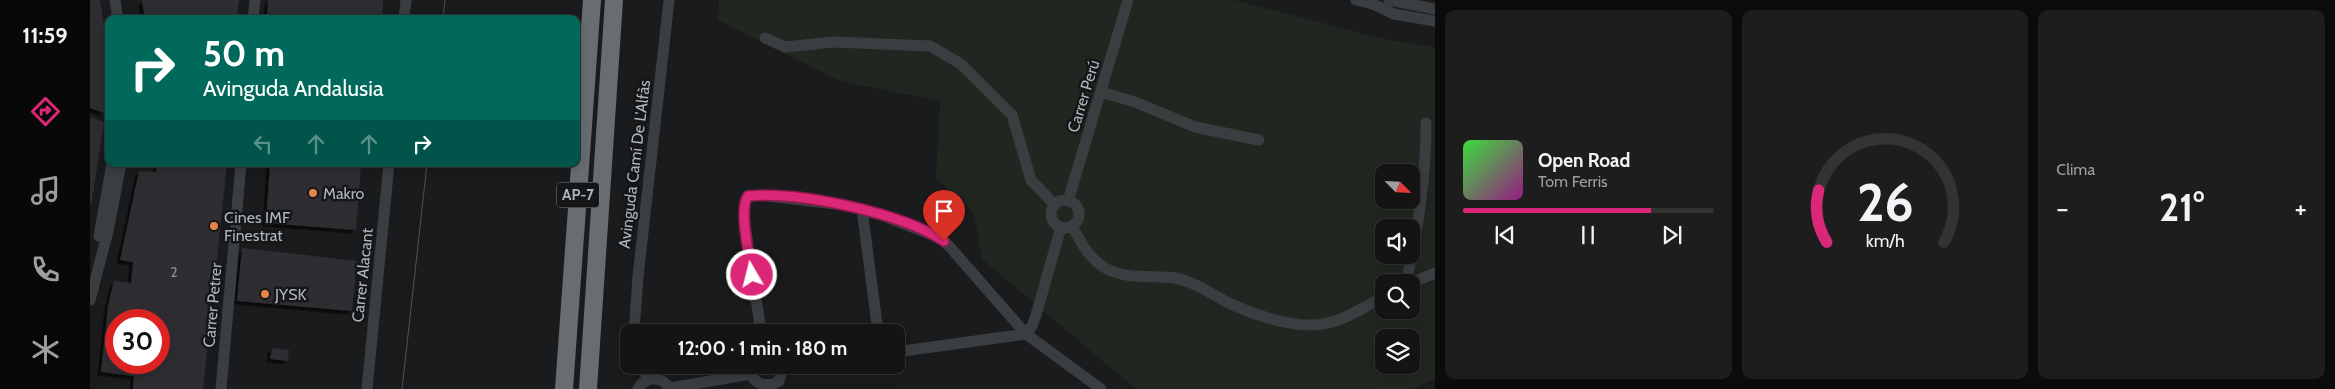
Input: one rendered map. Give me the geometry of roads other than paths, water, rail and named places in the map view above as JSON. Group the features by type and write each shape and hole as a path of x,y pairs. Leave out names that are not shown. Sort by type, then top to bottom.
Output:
{"highway":[{"name":"AP-7","path":"580,167 592,0"},
{"name":"AP-7","path":"588,389 614,0"},
{"name":"AP-7","path":"564,389 580,167"}],"street":[{"path":"115,0 117,15"},
{"path":"122,0 124,15"},
{"path":"253,15 254,0"},
{"path":"404,15 406,0"},
{"name":"Avinguda Camí De L'Alfàs","path":"635,324 638,277 669,0"},
{"name":"Carrer Perú","path":"1068,201 1128,0"},
{"path":"1356,0 1373,4 1391,13 1435,20"},
{"path":"1389,0 1435,9"},
{"path":"765,38 785,47 834,42 930,46 961,64 1012,115 1029,175 1039,189 1055,205"},
{"path":"1101,92 1135,102 1195,127 1259,140"},
{"path":"1408,274 1414,248 1426,162 1426,123"},
{"path":"90,275 112,167"},
{"path":"90,300 108,231 120,167"},
{"name":"Carrer Petrer","path":"220,389 241,167"},
{"name":"Carrer Alacant","path":"367,389 389,167"},
{"path":"760,324 744,207 748,196 814,200 862,209 903,223 944,241 1026,334 1101,389"},
{"path":"1026,334 1034,320 1066,227 1077,220 1078,211 1074,204 1068,201 1061,201 1051,210 1052,219 1066,227 1088,254 1107,269 1131,276 1152,276 1187,281 1235,305 1286,321 1311,325 1347,317 1375,302"},
{"path":"862,209 877,324"},
{"path":"1420,280 1435,273"},
{"path":"905,351 1026,334"},
{"path":"646,374 648,379"},
{"path":"638,389 648,379 660,379 670,388 734,374"},
{"path":"753,374 757,384 769,388 780,381 781,374"}],"tram line":[{"path":"443,15 445,0"},
{"path":"402,389 427,167"}],"place":[{"name":"Makro","path":"313,193"},
{"name":"Cines IMF Finestrat","path":"214,226"},
{"name":"JYSK","path":"265,294"}]}
